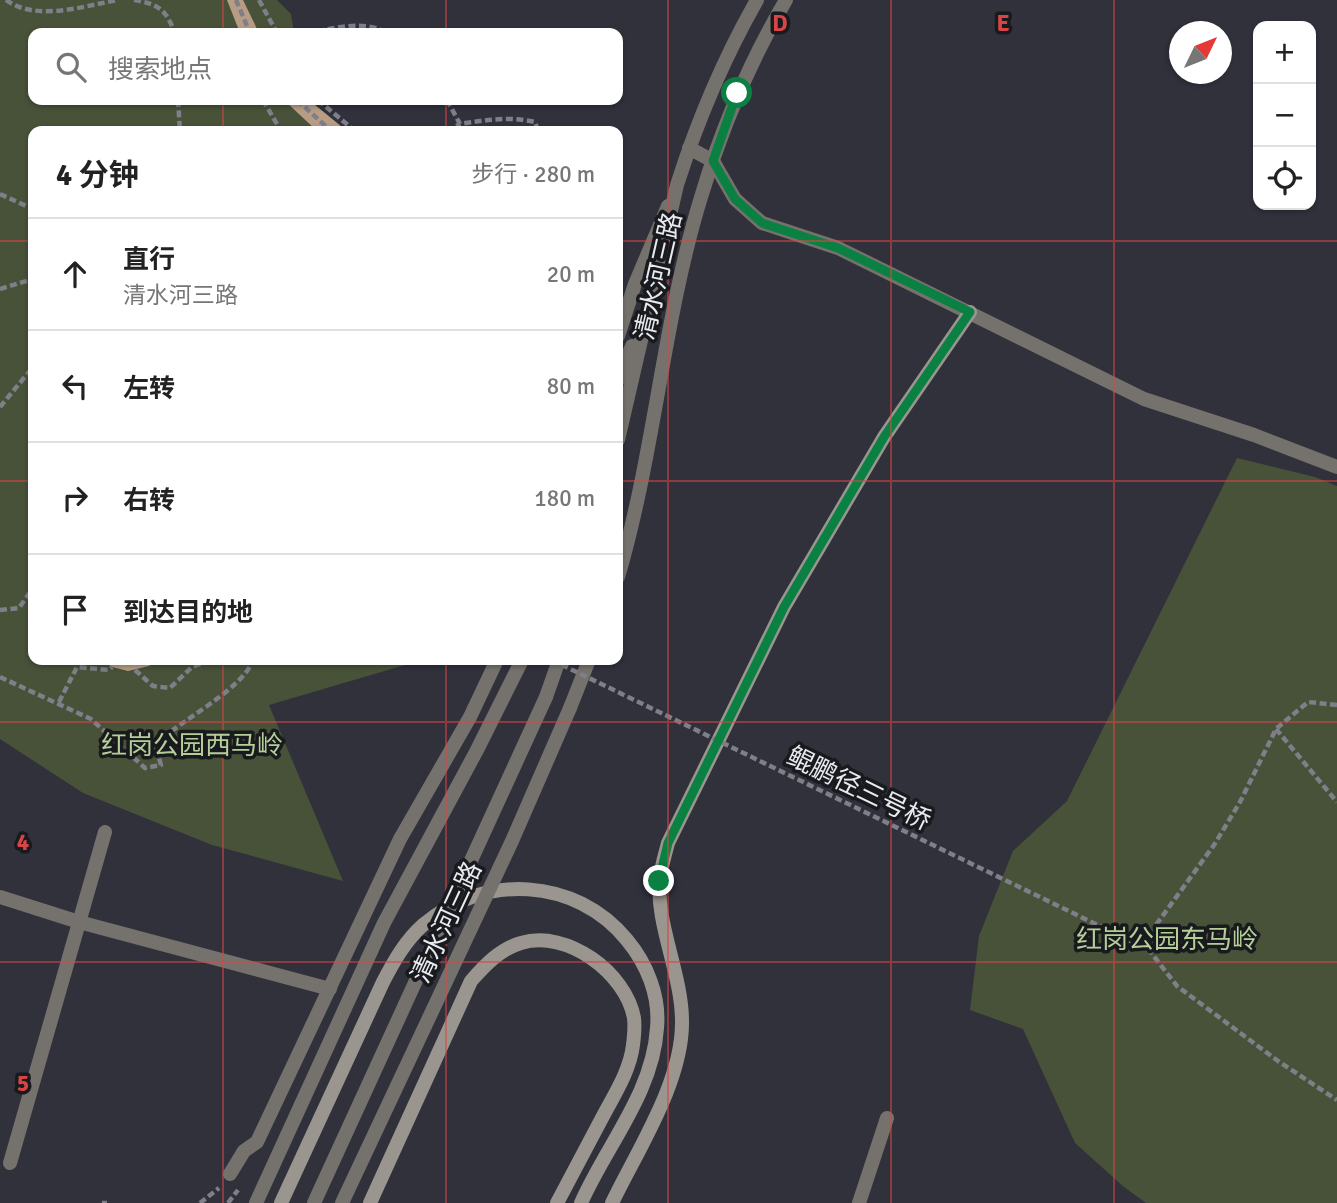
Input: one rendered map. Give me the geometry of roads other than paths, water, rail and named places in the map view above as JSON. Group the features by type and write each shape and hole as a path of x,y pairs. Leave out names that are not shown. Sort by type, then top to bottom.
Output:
{"main road":[{"path":"612,1203 670,1084 680,1054 680,986 662,916 659,881 668,843 784,607 884,437 970,312"},
{"path":"281,1203 395,958 422,926 444,909 468,897 496,890 522,888 570,896 589,906 619,930 638,953 649,974 656,1001 657,1027 653,1054 643,1085 581,1203"},
{"path":"370,1203 471,981 485,964 504,951 522,943 547,940 564,943 586,955 607,972 624,993 634,1018 633,1048 624,1076 557,1203"}],"street":[{"name":"清水河三路","path":"623,417 677,185 712,93 757,0"},
{"name":"清水河三路","path":"623,556 651,439 670,326 701,195 737,93 786,0"},
{"path":"689,148 713,161 735,199 762,223 838,248 1144,399 1254,435 1337,467"},
{"path":"623,321 635,284 677,185"},
{"path":"623,367 646,309"},
{"path":"230,1174 244,1151 257,1142 400,839 470,717 495,665"},
{"path":"256,1203 384,923 520,665"},
{"name":"清水河三路","path":"314,1203 546,697 557,665"},
{"name":"清水河三路","path":"342,1203 506,853 587,665"},
{"path":"10,1163 105,832"},
{"path":"0,897 79,922 330,989"},
{"path":"859,1203 887,1118"}],"park label":[{"name":"红岗公园西马岭","path":"192,745"},
{"name":"红岗公园东马岭","path":"1167,939"}]}
